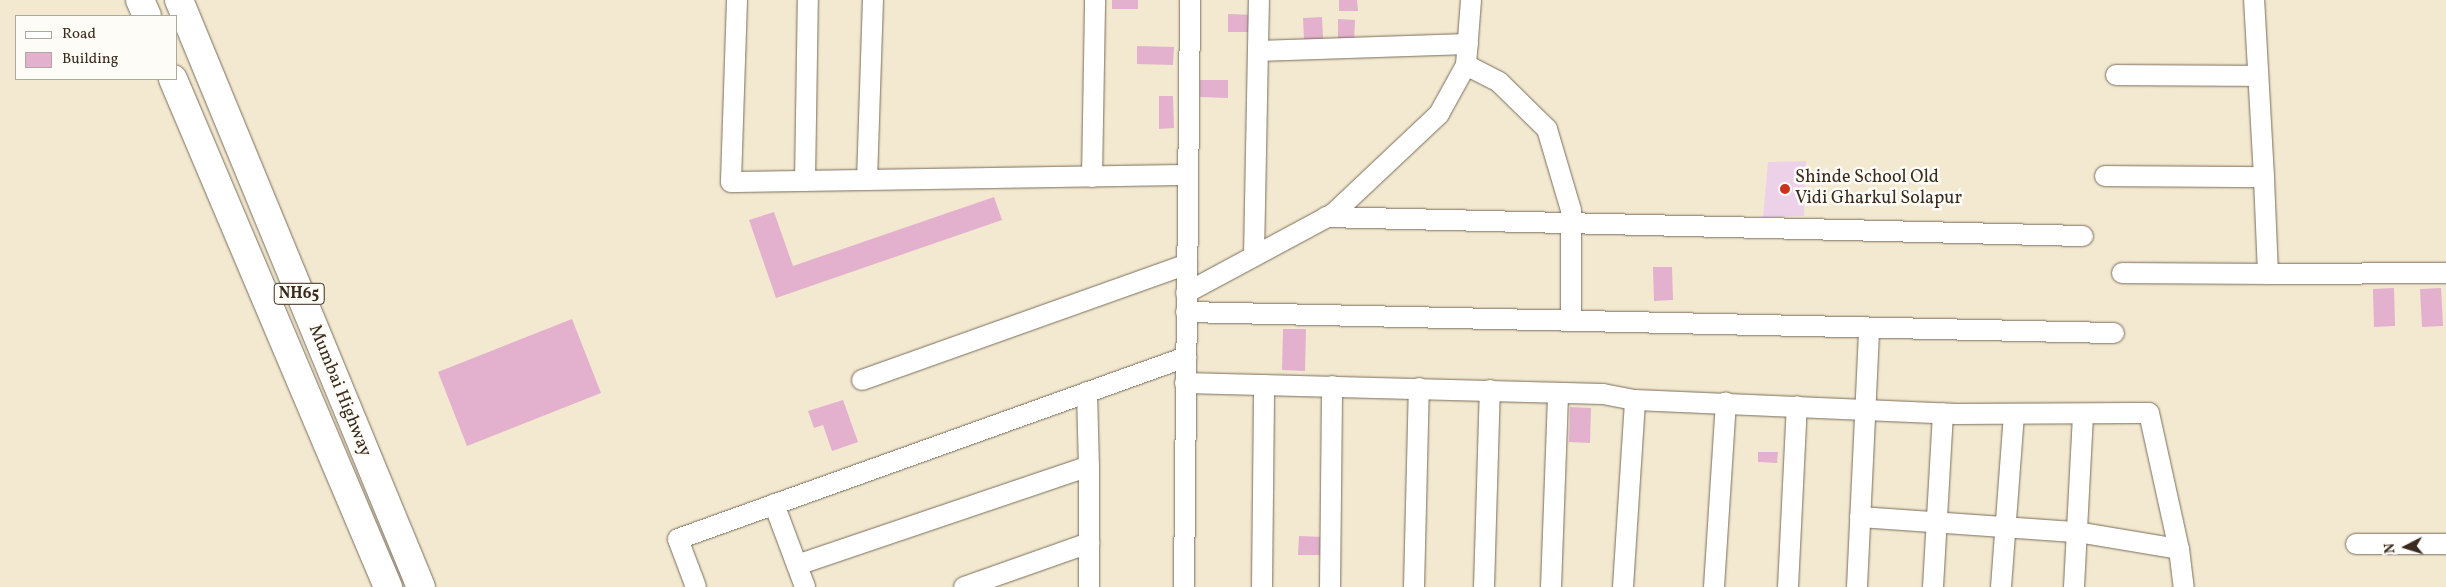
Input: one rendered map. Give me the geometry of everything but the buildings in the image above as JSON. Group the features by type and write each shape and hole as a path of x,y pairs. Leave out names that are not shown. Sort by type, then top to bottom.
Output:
{"highway":[{"path":"140,0 146,15"},
{"name":"Mumbai Highway","path":"179,0 421,587"},
{"name":"NH65","path":"173,80 388,587"}],"street":[{"path":"737,0 731,182 1188,175"},
{"path":"805,181 808,0"},
{"path":"866,180 873,0"},
{"path":"1092,176 1095,0"},
{"path":"1184,587 1190,0"},
{"path":"1254,256 1259,0"},
{"path":"1186,302 1254,256 1326,218 1439,114 1466,65 1471,0"},
{"path":"2254,0 2268,274"},
{"path":"1258,51 1468,44"},
{"path":"1466,65 1499,82 1547,130 1572,210 1571,320"},
{"path":"2116,75 2258,76"},
{"path":"2105,176 2264,177"},
{"path":"1326,218 2082,236"},
{"path":"862,380 1187,264"},
{"path":"2122,273 2446,273"},
{"path":"1186,302 1571,320 2114,333"},
{"path":"1857,587 1870,328"},
{"path":"696,587 678,539 1186,357"},
{"path":"1185,383 1603,394 1635,400 1726,402 1943,413 2149,413 2179,549 2184,587"},
{"path":"1262,587 1264,385"},
{"path":"1330,587 1332,386"},
{"path":"1414,587 1419,388"},
{"path":"1484,587 1490,390"},
{"path":"1087,392 1089,587"},
{"path":"1551,587 1558,393"},
{"path":"1623,587 1635,400"},
{"path":"1714,587 1726,402"},
{"path":"1788,587 1797,406"},
{"path":"1934,587 1943,413"},
{"path":"2001,587 2014,414"},
{"path":"2074,587 2083,414"},
{"path":"797,565 1089,466"},
{"path":"774,504 805,587"},
{"path":"1860,517 2077,532 2179,549"},
{"path":"964,587 1089,543"},
{"path":"2356,544 2446,544"}],"shaded area":[{"name":"Shinde School Old Vidi Gharkul Solapur","path":"1806,161 1804,216 1763,217 1768,162"}],"place":[{"name":"Shinde School Old Vidi Gharkul Solapur","path":"1785,189"}]}
